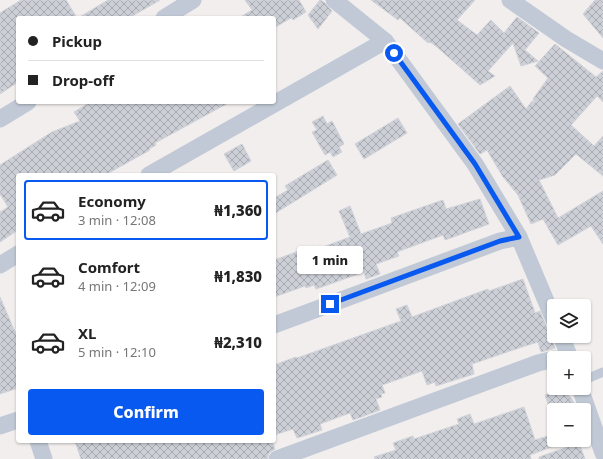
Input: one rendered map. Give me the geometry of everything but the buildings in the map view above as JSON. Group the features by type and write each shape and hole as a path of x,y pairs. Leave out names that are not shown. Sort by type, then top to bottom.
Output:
{"street":[{"path":"167,16 193,0"},
{"path":"334,0 385,41 475,164 519,237 547,303"},
{"path":"510,0 566,39 603,61"},
{"path":"276,103 385,41"},
{"path":"0,119 25,104"},
{"path":"153,173 274,104"},
{"path":"276,324 500,241 519,237"},
{"path":"0,265 16,255"},
{"path":"277,459 547,361"},
{"path":"582,395 603,453"},
{"path":"0,426 16,421"},
{"path":"39,443 44,459"}],"lane":[{"path":"591,377 603,372"}],"route":[{"path":"330,304 500,241 519,237 475,164 394,53"}]}
